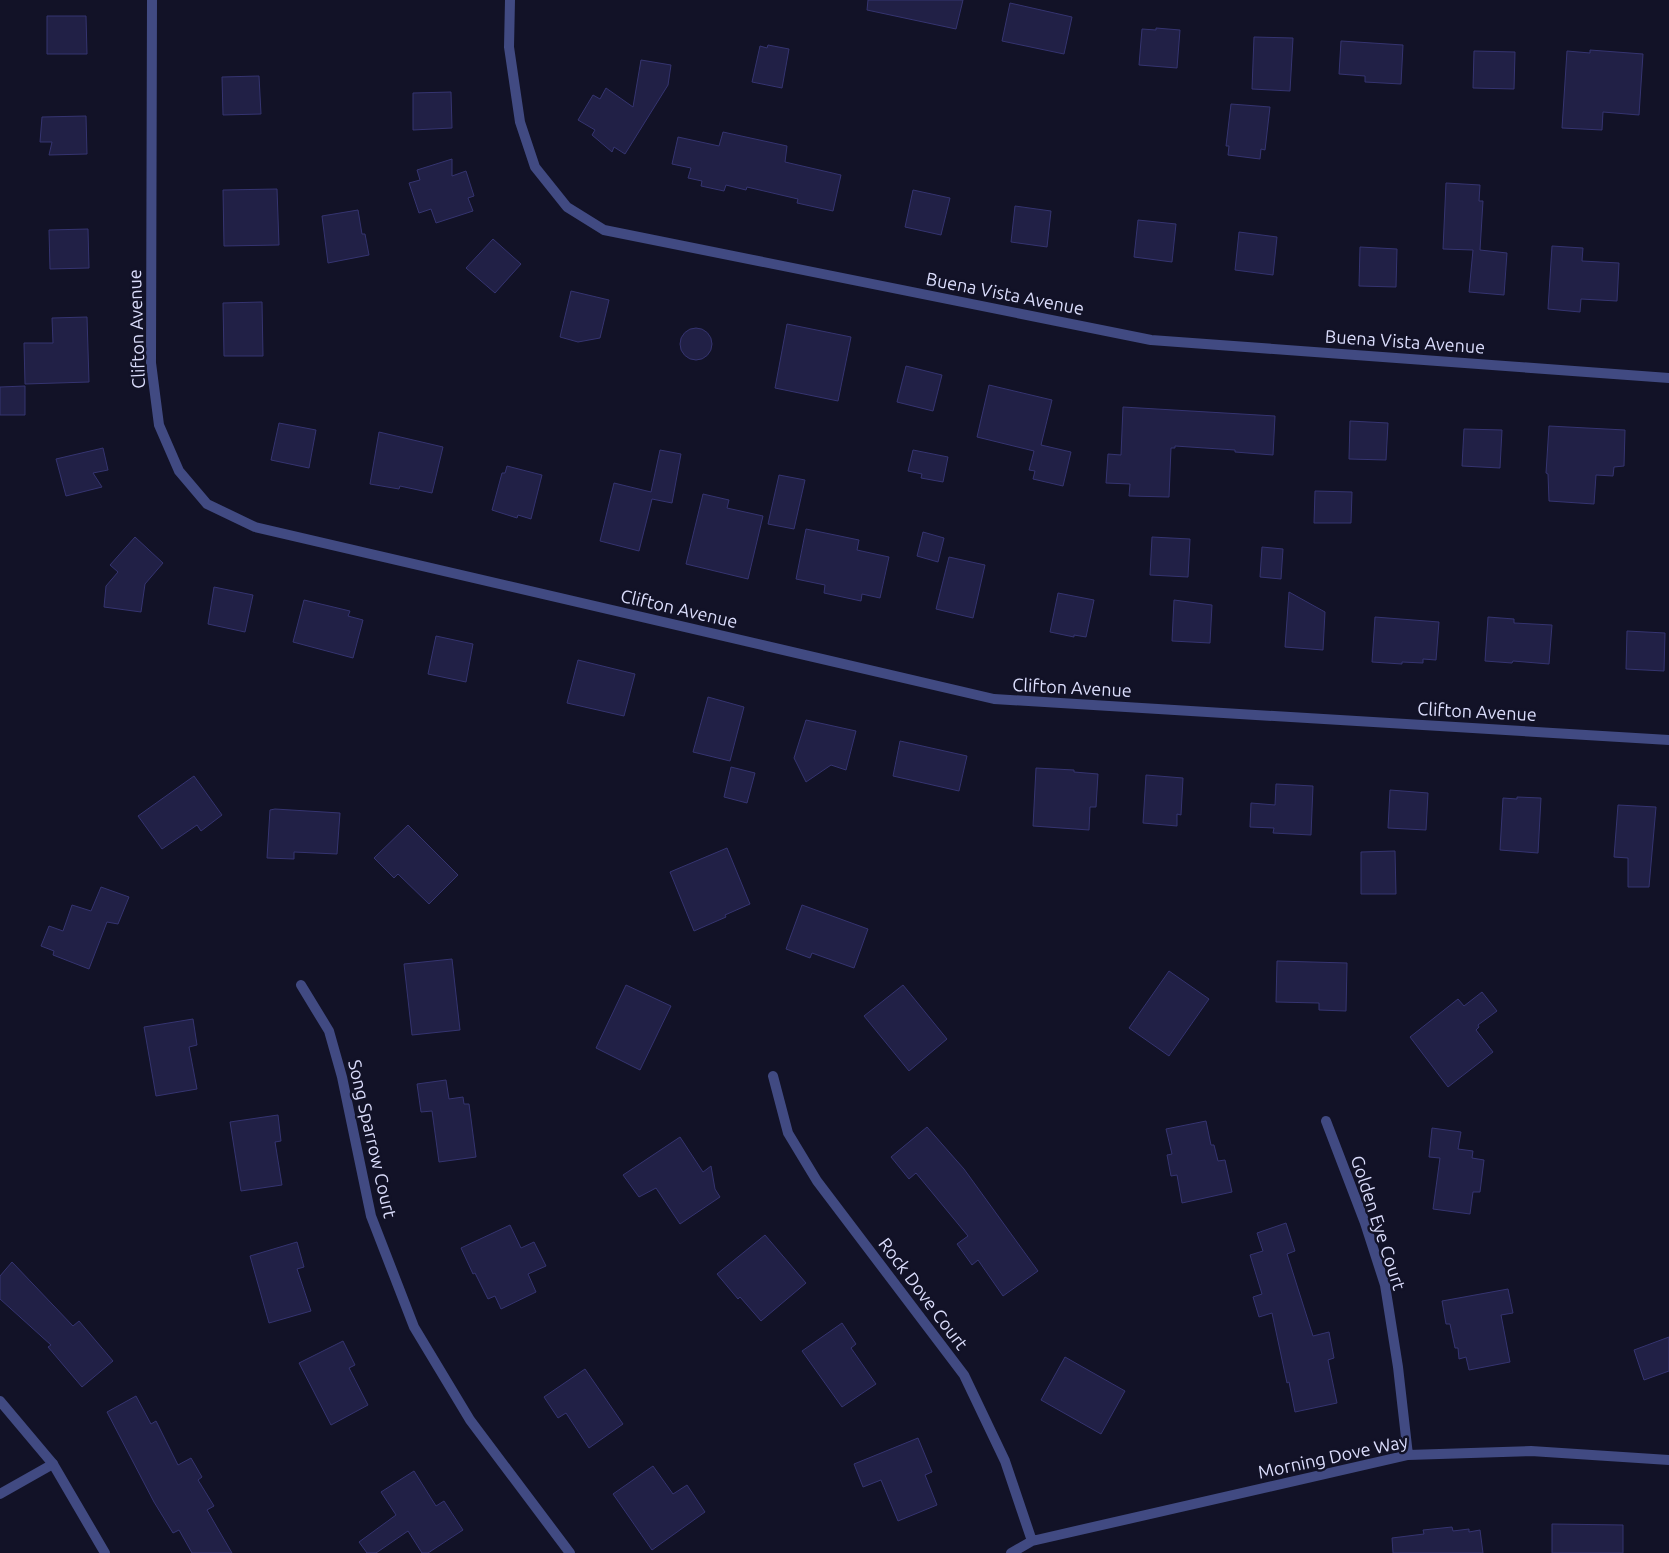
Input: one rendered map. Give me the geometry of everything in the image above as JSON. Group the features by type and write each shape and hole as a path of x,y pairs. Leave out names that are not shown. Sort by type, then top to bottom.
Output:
{"street":[{"name":"Clifton Avenue","path":"152,0 151,363 159,425 180,471 207,504 239,520 265,530 994,700 1669,740"},
{"name":"Buena Vista Avenue","path":"510,0 509,47 520,122 535,167 567,207 604,230 1151,340 1669,378"},
{"name":"Song Sparrow Court","path":"301,985 329,1032 342,1077 371,1216 414,1327 470,1420 570,1553"},
{"name":"Rock Dove Court","path":"773,1076 788,1133 816,1181 964,1375 1005,1461 1032,1541"},
{"name":"Golden Eye Court","path":"1326,1121 1385,1285 1398,1367 1408,1455"},
{"path":"0,1401 53,1464 105,1553"},
{"name":"Morning Dove Way","path":"1011,1553 1032,1541 1408,1455 1531,1451 1669,1460"},
{"path":"0,1494 53,1464"}],"building":[{"path":"868,0 963,0 956,29 867,10"},
{"path":"1010,3 1072,17 1064,54 1002,41"},
{"path":"47,16 86,16 87,54 47,54"},
{"path":"1156,28 1180,30 1177,68 1139,65 1142,29 1156,30"},
{"path":"1254,37 1293,38 1290,91 1252,89"},
{"path":"1341,41 1403,45 1401,84 1365,82 1365,76 1339,74"},
{"path":"768,45 789,49 782,88 752,82 760,46 767,48"},
{"path":"1590,50 1643,54 1639,115 1603,112 1602,130 1562,128 1567,51 1590,53"},
{"path":"1474,51 1515,52 1514,89 1473,88"},
{"path":"641,60 671,65 668,85 625,154 614,147 612,152 592,135 595,130 578,120 593,95 600,99 606,88 633,107"},
{"path":"259,76 261,114 223,115 222,77"},
{"path":"451,92 452,128 413,130 413,93"},
{"path":"1231,104 1270,107 1265,150 1261,149 1260,159 1228,155 1229,146 1226,146"},
{"path":"86,116 87,154 49,155 52,142 40,142 42,117"},
{"path":"723,132 787,146 785,162 841,175 833,211 797,203 798,199 747,187 746,190 726,185 724,191 701,186 702,181 688,178 691,168 672,164 678,137 719,146"},
{"path":"452,159 452,176 466,171 474,196 468,198 473,211 436,223 431,209 419,213 409,183 420,180 417,170"},
{"path":"1446,183 1480,185 1479,201 1483,201 1480,250 1507,253 1504,295 1469,292 1473,250 1443,249"},
{"path":"277,189 279,245 224,246 223,190"},
{"path":"913,190 950,198 941,235 905,227"},
{"path":"1015,206 1051,211 1047,247 1011,242"},
{"path":"358,210 362,234 365,234 369,255 328,263 322,216"},
{"path":"1138,220 1176,224 1172,262 1134,257"},
{"path":"88,229 89,268 50,269 49,230"},
{"path":"1239,232 1277,237 1273,275 1235,270"},
{"path":"493,239 521,264 495,293 466,268"},
{"path":"1552,246 1583,248 1582,261 1619,263 1617,301 1581,299 1580,312 1548,309"},
{"path":"1360,247 1397,249 1396,287 1359,286"},
{"path":"571,291 609,300 600,338 578,342 560,337"},
{"path":"262,302 263,356 224,356 223,303"},
{"path":"87,317 89,382 25,384 24,343 53,343 52,318"},
{"path":"787,324 851,337 838,401 775,388"},
{"path":"696,328 707,333 712,344 707,355 696,360 685,355 680,344 685,333"},
{"path":"906,366 942,375 933,411 897,402"},
{"path":"989,385 1052,400 1041,445 1071,452 1063,486 1033,479 1035,471 1029,470 1034,451 977,437"},
{"path":"25,386 25,415 0,415 0,387"},
{"path":"1123,407 1275,416 1273,455 1235,452 1235,450 1175,446 1175,448 1171,448 1169,497 1129,496 1130,484 1106,483 1108,454 1121,455"},
{"path":"1350,421 1388,423 1386,460 1349,459"},
{"path":"279,423 316,430 309,468 271,460"},
{"path":"1549,426 1625,430 1624,466 1614,467 1613,476 1596,475 1594,504 1549,501 1548,474 1546,473"},
{"path":"1464,429 1502,430 1500,468 1462,466"},
{"path":"379,432 443,447 432,493 400,486 399,489 370,484"},
{"path":"103,448 108,470 93,473 102,487 66,496 56,459"},
{"path":"660,450 681,454 672,503 652,499 639,551 600,541 614,483 651,492"},
{"path":"913,450 948,457 943,482 921,478 922,474 908,471"},
{"path":"507,466 542,475 531,519 518,515 517,518 492,510 502,473 505,473"},
{"path":"779,475 805,480 794,529 768,524"},
{"path":"1315,491 1352,492 1351,523 1314,523"},
{"path":"703,494 729,500 727,508 763,516 748,579 686,564"},
{"path":"806,529 859,540 857,550 889,557 880,598 862,594 861,601 824,593 825,585 796,579"},
{"path":"923,532 944,538 938,562 917,556"},
{"path":"135,537 163,563 145,584 141,612 104,607 106,586 118,572 110,565"},
{"path":"1152,537 1190,539 1188,577 1150,575"},
{"path":"1262,547 1283,549 1281,579 1260,577"},
{"path":"949,557 985,565 973,618 936,609"},
{"path":"214,587 253,595 245,632 208,624"},
{"path":"1289,592 1325,612 1323,650 1285,647"},
{"path":"1058,593 1094,600 1086,637 1074,635 1074,637 1050,632"},
{"path":"304,600 350,611 348,616 363,620 353,658 293,642"},
{"path":"1174,600 1212,605 1210,643 1172,641"},
{"path":"1375,617 1439,622 1436,660 1423,659 1423,663 1402,662 1402,664 1372,662"},
{"path":"1488,617 1514,619 1514,623 1552,625 1549,664 1485,661"},
{"path":"1627,631 1665,633 1664,671 1626,669"},
{"path":"436,636 473,644 466,682 428,674"},
{"path":"578,660 635,674 624,716 567,703"},
{"path":"708,697 744,707 730,761 693,752"},
{"path":"806,720 856,731 846,770 831,765 806,782 794,758"},
{"path":"900,741 967,756 959,791 893,776"},
{"path":"731,767 755,773 747,803 724,797"},
{"path":"1036,768 1074,770 1074,772 1098,774 1096,807 1090,807 1089,830 1033,826"},
{"path":"1146,775 1183,778 1181,815 1177,814 1177,826 1143,823"},
{"path":"194,776 222,815 201,831 197,825 162,849 138,816"},
{"path":"1276,784 1313,786 1311,835 1273,833 1274,828 1250,827 1251,803 1275,805"},
{"path":"1390,790 1428,793 1426,830 1388,828"},
{"path":"1517,797 1541,798 1538,853 1500,850 1503,798 1517,799"},
{"path":"1618,805 1656,807 1649,887 1628,887 1628,858 1614,857"},
{"path":"270,810 340,813 337,854 294,852 294,859 267,858"},
{"path":"408,825 458,875 429,904 398,874 394,878 374,858"},
{"path":"727,848 750,904 694,931 670,872"},
{"path":"1395,851 1396,894 1361,894 1361,852"},
{"path":"101,887 129,897 118,924 107,922 89,969 53,955 54,951 41,946 49,926 63,931 72,905 91,911"},
{"path":"802,905 868,929 854,968 812,953 810,958 786,949"},
{"path":"452,959 460,1030 412,1035 404,964"},
{"path":"1277,961 1347,963 1346,1011 1319,1010 1319,1003 1276,1002"},
{"path":"1169,971 1209,999 1169,1056 1129,1028"},
{"path":"626,985 671,1006 640,1070 596,1048"},
{"path":"903,985 947,1039 909,1071 864,1016"},
{"path":"1482,992 1497,1011 1478,1025 1479,1027 1476,1030 1493,1052 1448,1087 1410,1037 1458,999 1464,1006"},
{"path":"193,1019 197,1045 189,1047 197,1089 156,1096 144,1027"},
{"path":"446,1080 449,1099 463,1097 464,1104 469,1104 476,1157 439,1162 432,1111 421,1112 417,1084"},
{"path":"278,1115 281,1141 275,1142 282,1185 241,1191 230,1122"},
{"path":"1206,1121 1211,1145 1214,1145 1218,1161 1225,1160 1232,1192 1182,1203 1177,1175 1171,1176 1167,1155 1172,1154 1166,1129"},
{"path":"927,1127 964,1169 1038,1271 1003,1296 978,1260 972,1265 957,1244 968,1236 916,1173 909,1179 891,1157"},
{"path":"1432,1128 1461,1132 1458,1149 1473,1151 1472,1158 1484,1160 1480,1192 1473,1192 1470,1214 1433,1209 1440,1158 1429,1157"},
{"path":"680,1137 703,1172 711,1166 715,1189 720,1197 680,1224 656,1188 639,1197 623,1175"},
{"path":"1286,1223 1295,1251 1287,1254 1313,1336 1329,1332 1334,1358 1328,1360 1337,1403 1295,1412 1272,1313 1259,1317 1253,1297 1262,1294 1250,1255 1263,1251 1257,1233"},
{"path":"510,1225 521,1248 534,1242 546,1266 528,1274 536,1292 501,1309 495,1296 488,1299 475,1273 473,1274 461,1248"},
{"path":"765,1235 806,1283 761,1321 740,1297 738,1299 717,1274"},
{"path":"297,1242 304,1267 297,1269 311,1311 269,1323 250,1256"},
{"path":"12,1262 73,1326 79,1321 113,1361 82,1387 48,1347 51,1345 0,1299 0,1276"},
{"path":"1508,1289 1513,1313 1501,1315 1510,1362 1469,1370 1466,1357 1459,1359 1458,1348 1455,1348 1450,1324 1446,1324 1442,1301"},
{"path":"842,1323 856,1344 851,1348 876,1384 842,1407 802,1351"},
{"path":"1669,1337 1669,1371 1644,1380 1634,1350"},
{"path":"343,1341 355,1365 349,1368 368,1405 331,1425 299,1363"},
{"path":"1065,1357 1125,1391 1101,1434 1041,1400"},
{"path":"585,1369 623,1424 589,1448 566,1413 558,1418 544,1397"},
{"path":"136,1396 151,1424 156,1421 178,1465 191,1458 202,1477 198,1480 214,1506 207,1510 232,1553 192,1553 179,1530 173,1533 154,1502 107,1412"},
{"path":"918,1438 932,1472 925,1475 937,1505 898,1521 881,1480 863,1487 854,1464"},
{"path":"653,1466 673,1494 687,1485 705,1512 652,1550 613,1494"},
{"path":"414,1471 436,1506 444,1501 463,1530 428,1553 422,1553 408,1531 376,1553 367,1553 359,1542 396,1515 381,1492"},
{"path":"1552,1524 1623,1525 1623,1553 1552,1553"},
{"path":"1452,1527 1453,1531 1469,1529 1469,1532 1480,1530 1483,1553 1393,1553 1392,1538 1424,1534 1423,1530"}]}
